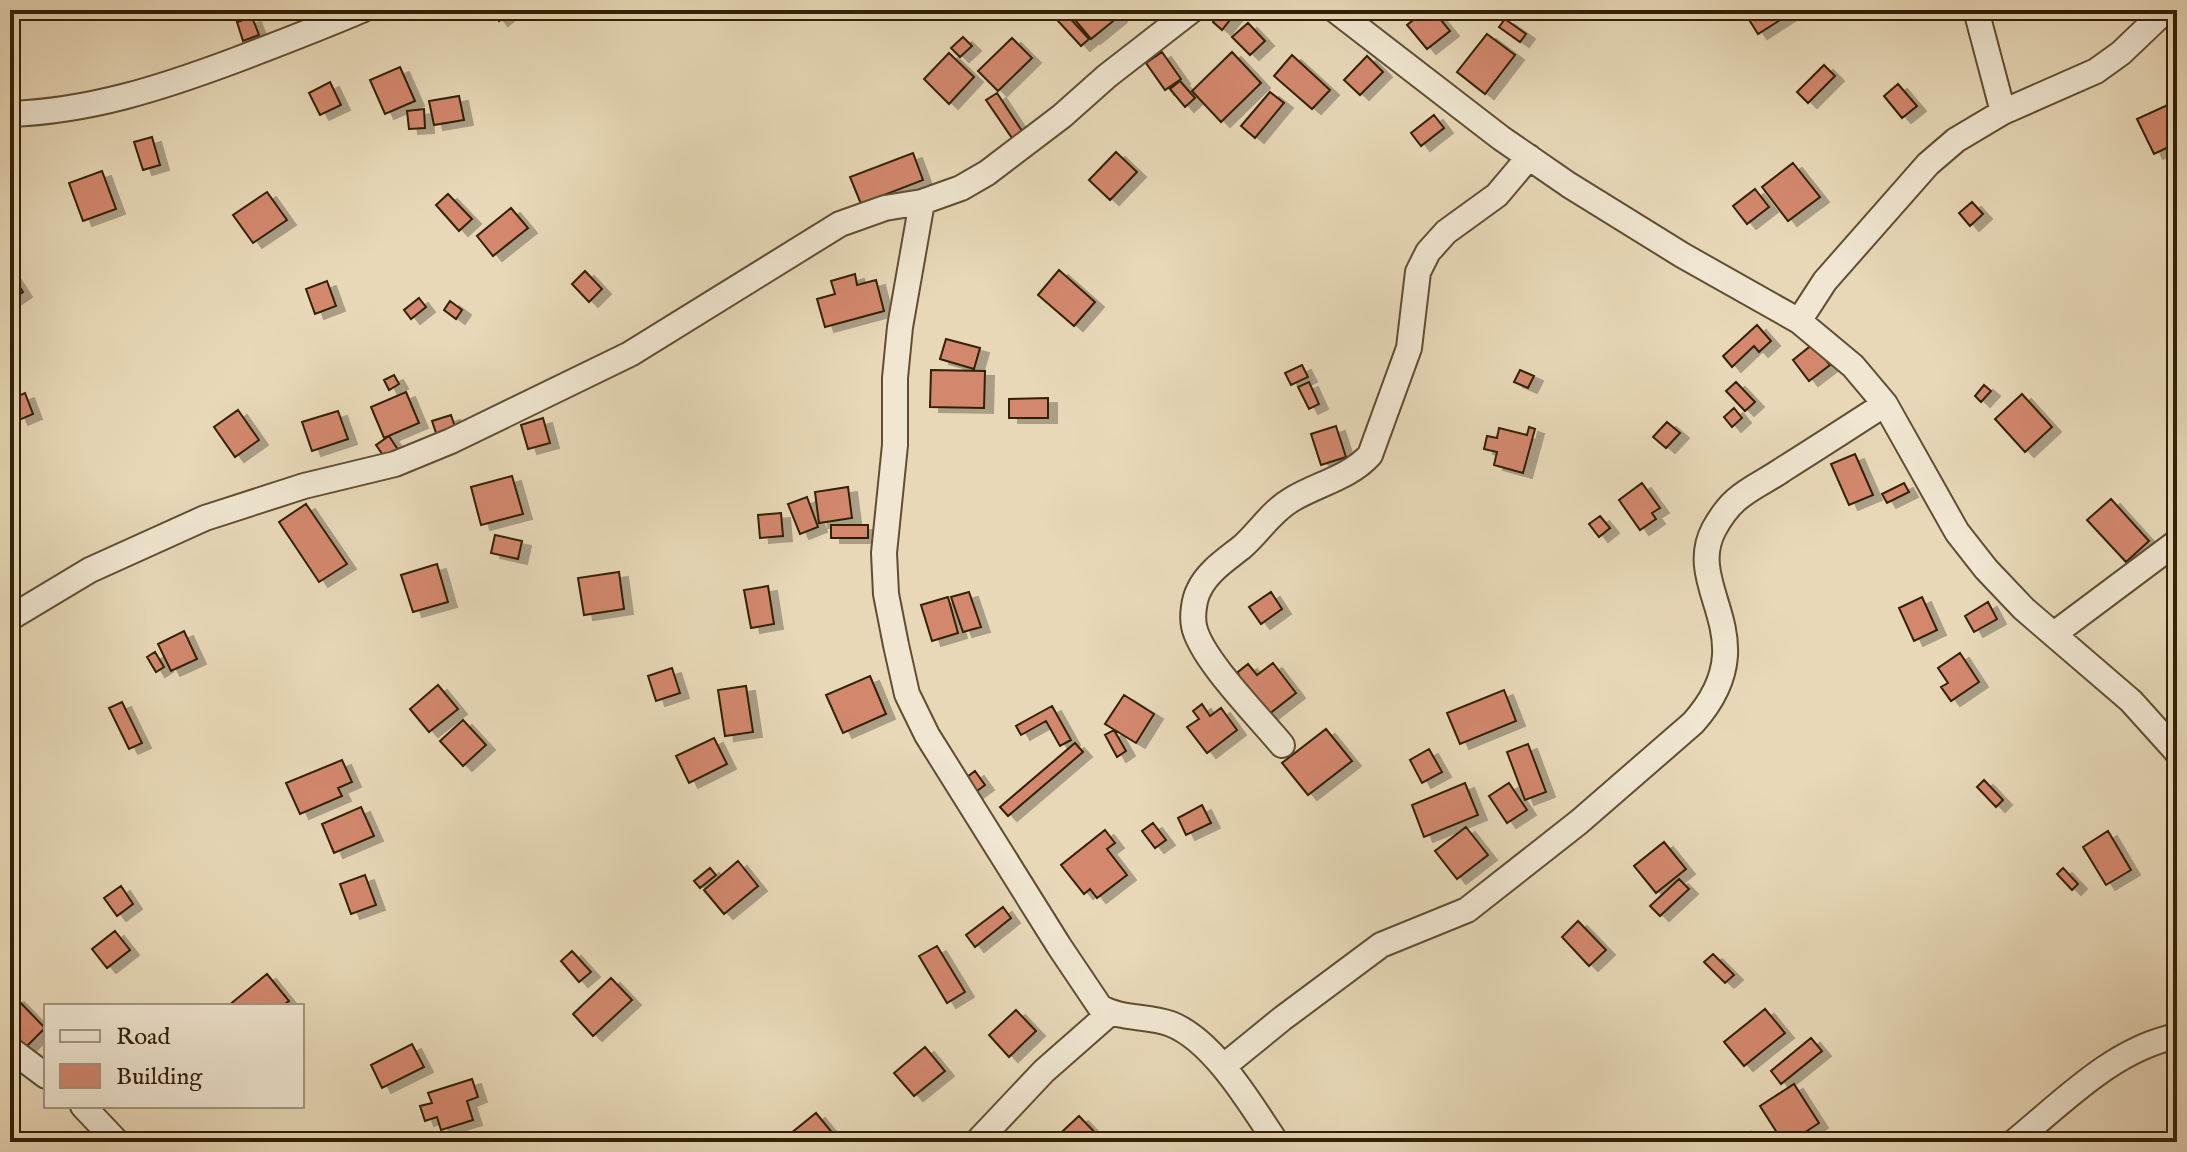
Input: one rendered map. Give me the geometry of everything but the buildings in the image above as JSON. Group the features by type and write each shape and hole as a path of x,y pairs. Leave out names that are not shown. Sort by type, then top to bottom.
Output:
{"street":[{"path":"10,114 50,113 105,104 166,86 362,10"},
{"path":"10,618 90,570 205,518 304,486 395,464 451,441 630,354 840,224 885,208 922,202 961,188 987,173 1062,116 1107,76 1192,10"},
{"path":"1335,10 1529,157 1682,255 1799,321 1853,366 1885,404 1957,532 1986,569 2024,609 2131,701 2177,752"},
{"path":"1976,10 2003,112"},
{"path":"1799,321 1825,281 1928,164 1956,140 2003,112 2096,71 2121,53 2166,10"},
{"path":"1282,745 1203,648 1194,626 1194,607 1199,590 1210,575 1245,544 1274,512 1311,489 1361,465 1370,455 1409,348 1418,272 1428,252 1446,232 1497,195 1529,157"},
{"path":"922,202 900,327 895,378 895,445 884,553 886,594 907,694 927,735 1095,1000 1110,1013 1153,1018 1174,1025 1224,1066 1276,1142"},
{"path":"1224,1066 1381,945 1467,910 1579,822 1693,723 1707,708 1718,688 1727,660 1726,634 1707,559 1707,543 1716,526 1736,500 1885,404"},
{"path":"2054,634 2177,542"},
{"path":"977,1142 1044,1071 1110,1013"},
{"path":"2020,1140 2099,1073 2159,1040 2177,1036"},
{"path":"10,1049 44,1074"},
{"path":"84,1108 101,1137"}]}
